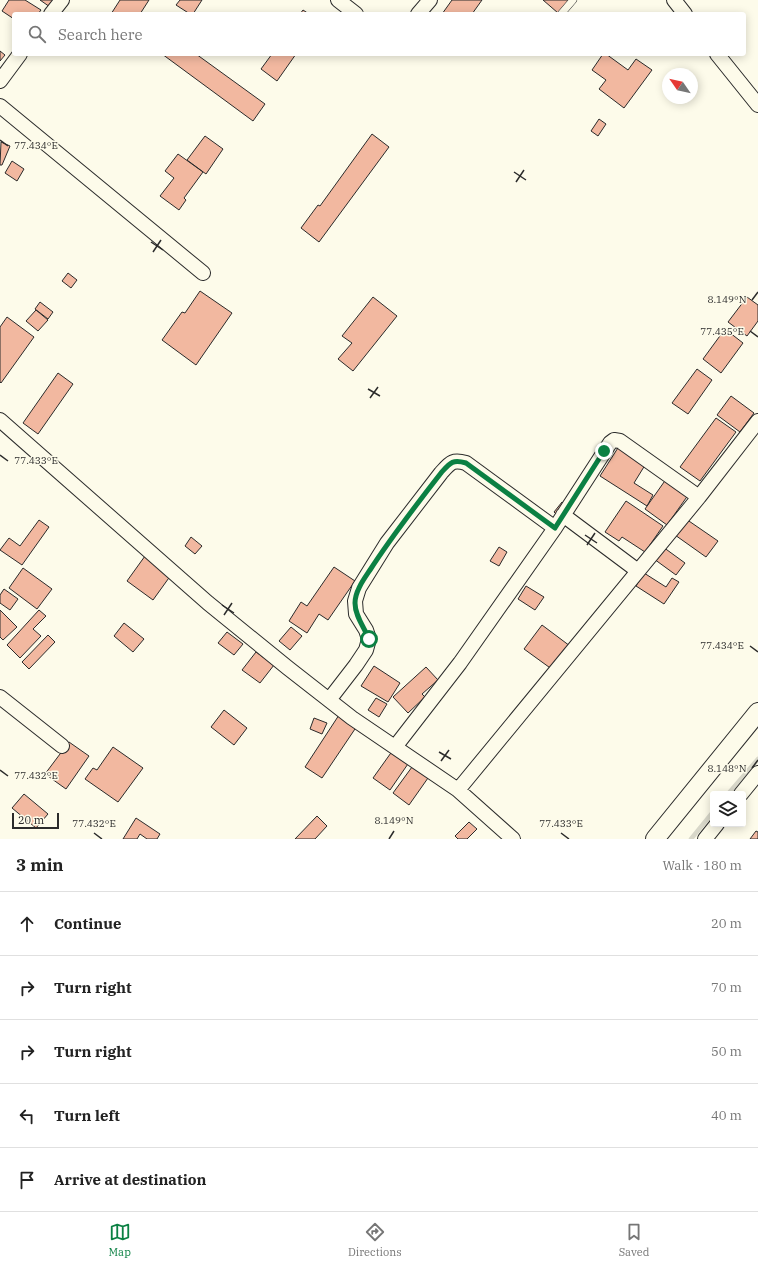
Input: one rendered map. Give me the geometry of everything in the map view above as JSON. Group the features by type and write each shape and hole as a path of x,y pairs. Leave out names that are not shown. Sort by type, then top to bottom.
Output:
{"street":[{"path":"53,12 62,0"},
{"path":"338,0 353,12"},
{"path":"420,12 430,0"},
{"path":"674,0 683,12"},
{"path":"0,81 19,56"},
{"path":"719,56 758,105"},
{"path":"0,106 203,273"},
{"path":"0,420 208,603 352,718 458,790 513,839"},
{"path":"458,790 699,497 758,421"},
{"path":"395,746 460,663 555,528 610,443 614,440 620,441 699,497"},
{"path":"329,700 366,650 369,639 366,630 356,614 355,601 359,588 387,543 441,473 451,463 458,460 466,463 555,528"},
{"path":"563,515 638,571"},
{"path":"0,697 62,746"},
{"path":"655,839 758,712"},
{"path":"743,791 758,773"},
{"path":"705,839 715,827"}],"lane":[{"path":"563,12 573,0"}],"building":[{"path":"9,0 25,0 41,10 40,12 12,12 12,18 2,11"},
{"path":"40,0 55,0 50,7"},
{"path":"120,0 149,0 141,12 112,12"},
{"path":"180,0 202,0 194,12 187,12 176,5"},
{"path":"452,0 482,0 473,12 443,12"},
{"path":"543,0 569,0 559,12 557,12"},
{"path":"0,51 5,55 0,61"},
{"path":"165,56 199,56 265,104 253,121"},
{"path":"271,56 295,56 277,81 261,69"},
{"path":"602,56 609,56 628,70 636,59 652,70 624,108 599,89 606,80 592,70"},
{"path":"599,119 606,124 598,136 591,131"},
{"path":"372,134 389,147 319,242 301,228 318,205 320,206"},
{"path":"205,136 223,149 206,174 187,160"},
{"path":"1,142 10,146 2,165 0,165"},
{"path":"178,154 203,172 184,198 186,200 179,210 160,196 174,178 165,171"},
{"path":"12,161 24,169 17,181 5,173"},
{"path":"68,273 77,280 71,288 62,281"},
{"path":"200,291 232,313 196,365 162,340 182,312 185,313"},
{"path":"373,297 397,316 353,371 338,359 352,343 342,336"},
{"path":"747,297 758,305 758,321 747,336 728,322"},
{"path":"40,302 53,312 48,319 35,309"},
{"path":"36,310 48,320 38,331 26,321"},
{"path":"7,317 34,337 1,383 0,327"},
{"path":"725,329 743,343 721,373 703,359"},
{"path":"697,369 712,380 688,414 672,403"},
{"path":"58,373 73,384 38,434 23,423"},
{"path":"731,396 754,413 740,432 717,415"},
{"path":"716,418 736,432 700,481 680,467"},
{"path":"623,440 650,457 634,483 653,495 647,506 600,476"},
{"path":"669,475 691,491 667,525 645,509"},
{"path":"626,501 663,526 645,552 622,537 619,541 605,532"},
{"path":"562,502 570,509 562,519 554,512"},
{"path":"686,519 718,541 706,557 675,535"},
{"path":"39,520 49,527 22,565 0,550 9,538 20,546"},
{"path":"191,537 202,546 195,554 185,546"},
{"path":"499,547 507,552 499,566 490,561"},
{"path":"663,547 685,563 676,575 654,559"},
{"path":"145,556 171,575 153,600 127,581"},
{"path":"334,567 355,581 328,620 319,614 307,633 289,621 301,602 307,606"},
{"path":"23,568 52,589 37,609 9,588"},
{"path":"644,573 666,587 672,578 679,582 664,604 636,586"},
{"path":"526,586 544,597 535,610 518,599"},
{"path":"4,589 18,599 10,610 0,603 0,595"},
{"path":"0,610 17,627 3,640 0,637"},
{"path":"39,610 46,616 33,629 41,636 20,658 7,645"},
{"path":"124,623 144,639 133,652 114,636"},
{"path":"542,625 570,646 553,670 524,649"},
{"path":"291,627 302,636 290,650 279,641"},
{"path":"227,632 243,644 234,655 218,643"},
{"path":"48,635 55,642 29,669 22,662"},
{"path":"256,652 274,665 260,683 242,670"},
{"path":"374,666 400,683 388,702 361,686"},
{"path":"426,667 438,680 422,694 425,697 408,713 393,697"},
{"path":"376,698 387,704 379,717 368,710"},
{"path":"224,710 247,728 234,745 211,727"},
{"path":"339,715 357,726 322,778 305,767"},
{"path":"314,718 327,723 322,734 310,729"},
{"path":"69,742 89,756 66,789 45,774"},
{"path":"113,747 143,768 118,802 85,779 93,768 97,770"},
{"path":"393,750 410,761 390,790 373,778"},
{"path":"412,767 428,778 409,805 393,793"},
{"path":"24,794 48,814 36,828 12,808"},
{"path":"317,816 327,826 315,839 295,839"},
{"path":"136,818 160,834 157,839 147,839 140,834 137,839 123,839"},
{"path":"469,822 477,829 467,839 458,839 455,836"},
{"path":"756,831 758,832 758,839 750,839"}],"waterway":[{"path":"731,791 758,759"},
{"path":"691,839 710,816"}],"route":[{"path":"369,639 366,630 356,614 355,601 359,588 387,543 441,473 451,463 458,460 466,463 555,528 604,451"}]}
